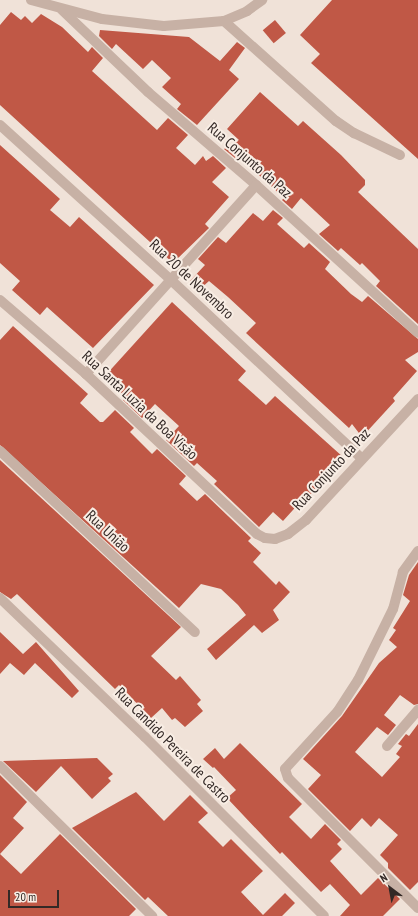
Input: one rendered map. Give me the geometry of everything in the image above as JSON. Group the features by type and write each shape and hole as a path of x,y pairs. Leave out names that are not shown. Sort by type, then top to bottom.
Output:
{"street":[{"path":"31,0 62,10 102,19 164,26 224,21 247,11 262,0"},
{"name":"Rua Conjunto da Paz","path":"62,10 148,92 256,185 418,333"},
{"path":"224,21 336,121 354,133 400,155"},
{"name":"Rua 20 de Novembro","path":"0,125 171,280 361,458"},
{"path":"86,374 256,185"},
{"name":"Rua Santa Luzia da Boa Visão","path":"0,300 86,374 257,534"},
{"name":"Rua Conjunto da Paz","path":"257,534 275,539 288,534 306,520 361,458 418,399"},
{"name":"Rua União","path":"0,452 195,632"},
{"path":"418,551 403,572 393,609 373,653 337,712 286,765 284,769 288,778 418,908"},
{"name":"Rua Candido Pereira de Castro","path":"0,598 144,737 324,916"},
{"path":"387,746 418,710"},
{"path":"0,766 152,916"}],"building":[{"path":"332,0 418,0 418,159 311,63 320,54 300,35"},
{"path":"11,12 21,20 25,16 32,23 41,14 62,27 88,52 92,47 103,58 92,71 157,130 168,118 188,135 176,148 195,165 203,156 206,161 213,156 226,168 212,182 229,197 205,224 209,228 173,263 0,105 0,25"},
{"path":"275,20 286,33 274,43 263,30"},
{"path":"100,30 189,37 220,61 237,42 245,48 229,70 239,79 197,125 177,109 181,104 162,87 171,78 152,60 143,69 116,44 112,49 99,36"},
{"path":"260,92 298,126 303,121 341,155 365,180 365,185 358,192 418,249 418,324 376,286 380,281 362,263 360,265 341,248 338,251 319,234 330,225 301,198 292,209 282,200 284,198 237,155 235,158 224,149 239,140 227,129"},
{"path":"0,145 60,199 50,210 70,227 79,217 154,285 93,348 47,307 40,315 12,290 20,281 0,263"},
{"path":"273,210 283,218 277,224 304,248 309,243 330,262 325,269 351,294 362,302 368,296 418,339 418,352 405,360 417,371 393,398 395,401 362,437 352,424 349,428 246,333 256,323 228,297 209,281 199,290 190,281 205,265 198,259 218,237 226,243 253,213 263,221"},
{"path":"172,302 246,371 238,380 266,405 275,396 343,457 304,502 302,500 283,521 273,512 259,527 214,484 217,481 197,463 194,466 166,440 179,426 155,404 142,418 123,400 126,397 104,377"},
{"path":"13,326 88,394 80,403 100,422 103,422 115,410 134,428 130,432 152,454 157,449 186,476 179,484 197,501 205,494 251,538 248,541 261,553 253,562 276,585 279,581 290,592 273,610 279,620 262,633 254,625 216,660 207,649 246,615 238,605 221,589 201,584 179,608 0,445 0,340"},
{"path":"0,460 181,627 151,656 176,680 180,676 201,700 197,704 203,711 185,727 175,718 172,720 162,708 151,718 119,685 115,689 17,594 11,599 0,592"},
{"path":"418,562 418,704 414,705 400,695 384,715 396,725 388,735 377,727 355,752 382,777 400,757 396,754 402,746 398,744 406,734 409,736 418,724 418,882 410,890 388,868 388,863 380,855 398,835 379,818 371,827 362,818 350,831 308,789 321,775 303,759 342,716 379,663 397,647 389,640 396,630 393,628 410,601 403,595 409,575"},
{"path":"0,632 23,654 36,642 79,691 72,698 35,663 24,675 10,663 0,674"},
{"path":"240,743 302,804 289,817 311,839 325,824 341,840 337,844 342,849 330,861 361,895 378,878 400,899 383,916 340,916 350,905 330,884 321,892 282,852 280,854 227,798 236,790 214,767 213,768 203,759 215,748 224,759"},
{"path":"97,758 113,774 108,778 111,781 92,799 61,766 36,792 3,761"},
{"path":"0,775 27,802 13,818 24,828 0,854"},
{"path":"136,792 164,821 190,795 208,813 198,822 223,847 231,839 263,871 241,892 263,915 285,893 295,903 282,916 168,916 148,897 145,900 72,828"},
{"path":"60,834 136,909 129,916 0,916 0,854 21,874"}]}
